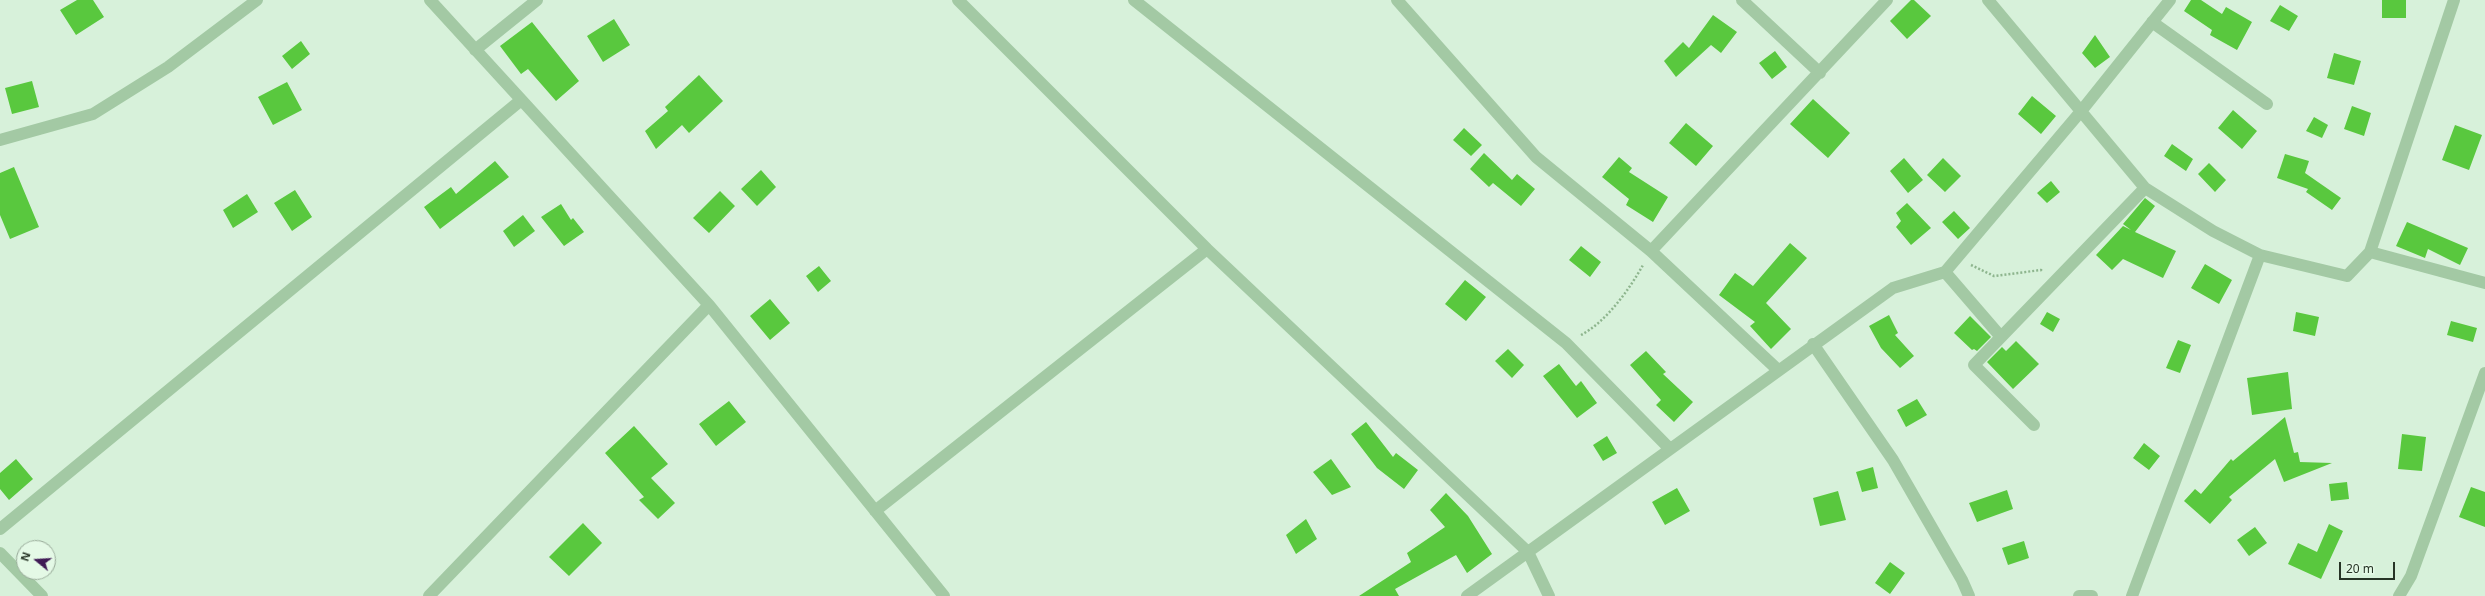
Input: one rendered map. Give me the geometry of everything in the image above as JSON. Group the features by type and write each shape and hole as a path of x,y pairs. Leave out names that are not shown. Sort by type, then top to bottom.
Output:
{"street":[{"path":"0,140 93,114 168,67 257,0"},
{"path":"430,0 520,101 708,305 944,596"},
{"path":"475,50 537,0"},
{"path":"958,0 1206,249 1528,552 1549,596"},
{"path":"1134,0 1566,343 1670,449"},
{"path":"1397,0 1410,5 1536,157 1651,251 1778,370"},
{"path":"1742,0 1820,73"},
{"path":"1651,251 1887,0"},
{"path":"1988,0 2082,110 2145,188 2213,231 2260,255 2347,276 2370,252 2454,0"},
{"path":"1467,596 1813,344 1893,288 1948,268 2082,110 2170,0"},
{"path":"2152,22 2267,104"},
{"path":"0,529 520,101"},
{"path":"2034,425 1974,365 2145,188"},
{"path":"875,511 1206,249"},
{"path":"2370,252 2485,283"},
{"path":"2132,596 2260,255"},
{"path":"1948,268 2001,337"},
{"path":"429,596 708,305"},
{"path":"1813,344 1893,460 1962,580 1969,596"},
{"path":"2399,596 2411,576 2485,373"},
{"path":"0,553 42,596"},
{"path":"2079,596 2092,596"}],"path":[{"path":"1566,343 1590,330 1618,301 1651,251"},
{"path":"1948,268 1968,264 1994,276 2041,270 2054,282"}],"building":[{"path":"77,0 93,0 104,17 76,35 60,10"},
{"path":"1911,0 1914,0 1931,16 1907,39 1890,21"},
{"path":"2191,0 2201,0 2222,14 2226,7 2252,22 2237,50 2210,35 2212,30 2184,11"},
{"path":"2382,0 2406,0 2406,18 2382,18"},
{"path":"2280,5 2298,16 2289,31 2270,21"},
{"path":"1713,15 1737,32 1721,53 1711,45 1676,77 1664,61 1683,42 1689,48"},
{"path":"614,19 630,45 603,62 587,36"},
{"path":"532,22 579,81 556,101 528,69 521,74 500,46"},
{"path":"2095,35 2110,57 2095,68 2082,53"},
{"path":"301,41 310,54 292,69 282,56"},
{"path":"1775,51 1787,67 1772,79 1759,63"},
{"path":"2334,53 2361,61 2354,85 2327,78"},
{"path":"699,75 723,101 689,133 682,125 656,149 645,131 668,111 665,107"},
{"path":"32,81 39,107 12,114 5,88"},
{"path":"287,82 302,110 273,125 258,97"},
{"path":"2032,96 2056,116 2041,134 2018,114"},
{"path":"1813,99 1850,133 1828,158 1790,124"},
{"path":"2352,106 2371,113 2364,136 2344,129"},
{"path":"2233,110 2257,131 2242,149 2218,128"},
{"path":"2314,117 2328,125 2322,138 2306,131"},
{"path":"1686,123 1713,146 1696,166 1669,143"},
{"path":"2455,125 2482,135 2469,170 2442,160"},
{"path":"1464,128 1482,145 1471,156 1453,140"},
{"path":"2172,144 2193,159 2186,171 2164,156"},
{"path":"1484,153 1512,180 1517,174 1535,189 1521,206 1493,183 1489,187 1470,169"},
{"path":"2285,154 2309,161 2305,173 2341,198 2332,210 2306,192 2308,189 2277,178"},
{"path":"1619,157 1632,168 1629,172 1668,197 1653,222 1626,205 1629,199 1602,177"},
{"path":"1904,158 1923,180 1908,193 1890,171"},
{"path":"1943,158 1961,176 1945,192 1927,175"},
{"path":"495,161 509,177 440,229 424,207 451,187 456,194"},
{"path":"2209,163 2226,180 2215,192 2198,174"},
{"path":"14,167 39,227 10,239 0,215 0,173"},
{"path":"761,170 776,187 757,206 741,189"},
{"path":"2051,181 2060,192 2047,203 2037,193"},
{"path":"295,190 312,217 292,231 274,203"},
{"path":"720,191 735,206 709,233 693,218"},
{"path":"247,194 258,212 233,228 223,210"},
{"path":"2145,198 2155,206 2135,232 2176,251 2163,278 2123,259 2112,270 2096,255 2123,226 2131,230 2123,224"},
{"path":"1907,203 1931,228 1911,245 1896,227 1901,221 1896,213"},
{"path":"561,204 571,220 573,218 584,232 564,246 541,217"},
{"path":"1954,211 1970,228 1958,239 1942,222"},
{"path":"523,215 535,231 514,247 503,231"},
{"path":"2407,222 2468,248 2460,265 2428,249 2425,258 2396,246"},
{"path":"1790,243 1807,258 1766,303 1791,329 1771,349 1750,326 1755,322 1719,295 1735,273 1753,286"},
{"path":"1581,246 1601,262 1590,277 1569,260"},
{"path":"2205,264 2232,280 2219,304 2191,288"},
{"path":"819,266 831,281 818,292 806,276"},
{"path":"1465,280 1486,297 1466,321 1445,304"},
{"path":"770,299 790,323 770,340 750,316"},
{"path":"2047,312 2060,319 2053,332 2040,324"},
{"path":"2296,312 2319,317 2315,336 2293,331"},
{"path":"1889,315 1898,333 1895,335 1914,356 1900,368 1881,348 1869,326"},
{"path":"1970,316 1991,337 1977,351 1974,349 1972,350 1954,333"},
{"path":"2451,321 2477,328 2473,342 2447,335"},
{"path":"2178,340 2191,345 2180,373 2166,368"},
{"path":"2016,341 2039,364 2013,389 1987,362 2002,347 2006,351"},
{"path":"1508,349 1524,365 1512,378 1495,361"},
{"path":"1646,351 1666,372 1663,374 1693,402 1674,422 1656,405 1661,400 1630,365"},
{"path":"1559,364 1576,386 1581,381 1597,403 1577,418 1543,376"},
{"path":"2288,372 2292,409 2252,415 2247,378"},
{"path":"1917,399 1927,415 1906,427 1897,410"},
{"path":"729,401 746,422 716,446 699,424"},
{"path":"2285,417 2294,453 2298,452 2300,462 2332,463 2284,482 2275,459 2229,497 2232,500 2210,524 2184,501 2195,489 2201,494 2231,459 2233,461"},
{"path":"1366,422 1393,457 1396,453 1418,470 1404,489 1377,468 1351,434"},
{"path":"634,426 668,464 651,478 675,503 658,519 639,500 644,497 605,453"},
{"path":"2402,434 2426,437 2422,471 2398,469"},
{"path":"1607,436 1617,453 1603,461 1593,445"},
{"path":"2144,443 2160,456 2149,470 2133,458"},
{"path":"16,459 33,479 9,500 0,489 0,473"},
{"path":"1331,459 1351,487 1332,495 1313,472"},
{"path":"1873,467 1878,488 1862,492 1856,472"},
{"path":"2347,482 2349,499 2331,501 2329,484"},
{"path":"2471,487 2485,492 2485,527 2459,517"},
{"path":"1677,488 1690,511 1665,525 1652,502"},
{"path":"2007,490 2013,509 1977,522 1969,503"},
{"path":"1838,491 1846,520 1820,526 1813,498"},
{"path":"1446,493 1468,516 1492,554 1467,573 1456,555 1395,589 1399,596 1359,596 1411,562 1407,553 1445,527 1430,510"},
{"path":"1306,519 1317,539 1296,554 1286,535"},
{"path":"583,523 602,543 569,576 549,557"},
{"path":"2329,524 2343,531 2321,579 2288,564 2298,543 2317,552"},
{"path":"2255,527 2267,543 2249,556 2237,540"},
{"path":"2024,541 2029,558 2008,565 2002,548"},
{"path":"1890,562 1905,573 1890,594 1875,583"}]}
